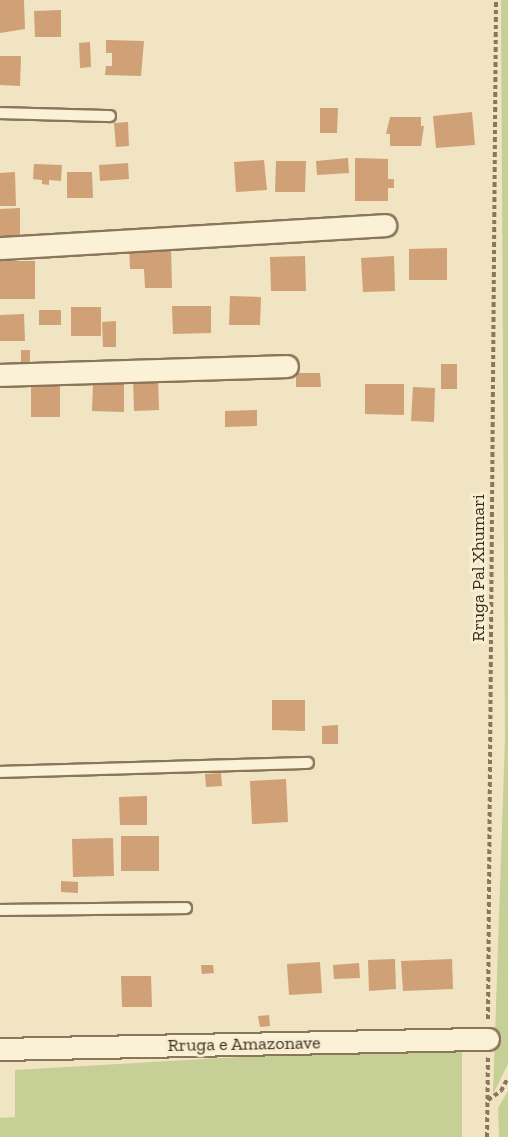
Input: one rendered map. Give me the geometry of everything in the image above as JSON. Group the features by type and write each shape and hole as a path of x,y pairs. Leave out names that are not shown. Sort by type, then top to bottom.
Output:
{"street":[{"path":"0,248 385,225"},
{"path":"0,375 287,366"},
{"name":"Rruga e Amazonave","path":"0,1048 488,1039"}],"lane":[{"path":"0,113 110,116"},
{"path":"0,772 308,763"},
{"path":"0,910 186,908"}],"path":[{"name":"Rruga Pal Xhumari","path":"488,1137 496,0"},
{"path":"488,1100 501,1091 508,1078"}],"green space":[{"path":"501,0 508,0 508,1064 493,1094 505,739"},
{"path":"462,1044 462,1137 0,1137 0,1118 15,1117 15,1070"},
{"path":"508,1091 508,1137 499,1137 498,1108"}],"building":[{"path":"0,0 24,0 25,29 0,33"},
{"path":"61,10 61,37 35,37 34,11"},
{"path":"106,40 144,41 141,76 105,75 106,66 112,66 112,53 106,53"},
{"path":"90,42 91,67 80,68 79,43"},
{"path":"0,56 21,56 20,86 0,85"},
{"path":"320,108 338,108 337,133 320,133"},
{"path":"472,112 475,145 436,148 433,116"},
{"path":"390,117 421,117 421,126 424,126 421,146 390,146 390,134 386,134"},
{"path":"128,122 129,146 116,147 114,123"},
{"path":"348,158 349,173 317,175 316,161"},
{"path":"355,158 388,159 388,179 394,179 394,188 388,188 388,201 355,201"},
{"path":"264,160 267,190 236,192 234,162"},
{"path":"276,161 306,161 305,192 275,192"},
{"path":"128,163 129,179 100,181 99,165"},
{"path":"34,164 62,165 61,181 49,180 49,185 42,184 42,180 33,179"},
{"path":"15,172 16,206 0,206 0,173"},
{"path":"67,172 92,172 93,198 67,198"},
{"path":"20,208 20,236 0,237 0,209"},
{"path":"129,243 171,246 172,288 145,288 144,269 130,269"},
{"path":"447,248 447,280 409,280 409,249"},
{"path":"305,256 306,291 271,291 270,257"},
{"path":"394,256 395,291 363,292 361,258"},
{"path":"0,261 35,261 35,299 0,299"},
{"path":"230,296 261,297 260,325 229,325"},
{"path":"172,306 211,306 211,333 173,334"},
{"path":"71,307 101,307 101,336 71,336"},
{"path":"39,310 61,310 61,325 39,325"},
{"path":"24,314 25,341 0,341 0,315"},
{"path":"116,321 116,347 103,347 102,322"},
{"path":"21,350 30,350 30,365 21,365"},
{"path":"441,364 457,364 457,389 441,389"},
{"path":"296,373 320,373 321,387 296,387"},
{"path":"133,378 158,378 159,410 134,411"},
{"path":"31,380 60,381 60,417 31,417"},
{"path":"93,383 124,383 124,412 92,411"},
{"path":"365,384 404,384 404,415 365,414"},
{"path":"413,387 435,388 434,422 411,421"},
{"path":"257,410 257,426 225,427 225,411"},
{"path":"272,700 305,700 305,731 272,730"},
{"path":"338,725 338,744 322,744 322,726"},
{"path":"221,773 222,786 206,787 205,774"},
{"path":"286,779 288,822 252,824 250,781"},
{"path":"147,796 147,825 120,825 119,797"},
{"path":"121,836 159,836 159,871 121,871"},
{"path":"113,838 114,876 73,877 72,839"},
{"path":"61,881 78,882 78,893 61,892"},
{"path":"395,959 396,989 369,991 368,960"},
{"path":"452,959 453,989 403,991 401,961"},
{"path":"320,962 322,993 289,995 287,964"},
{"path":"359,963 360,978 334,979 333,965"},
{"path":"201,965 213,965 214,973 202,974"},
{"path":"121,976 151,976 152,1007 122,1007"},
{"path":"269,1015 270,1026 260,1027 258,1016"}]}
